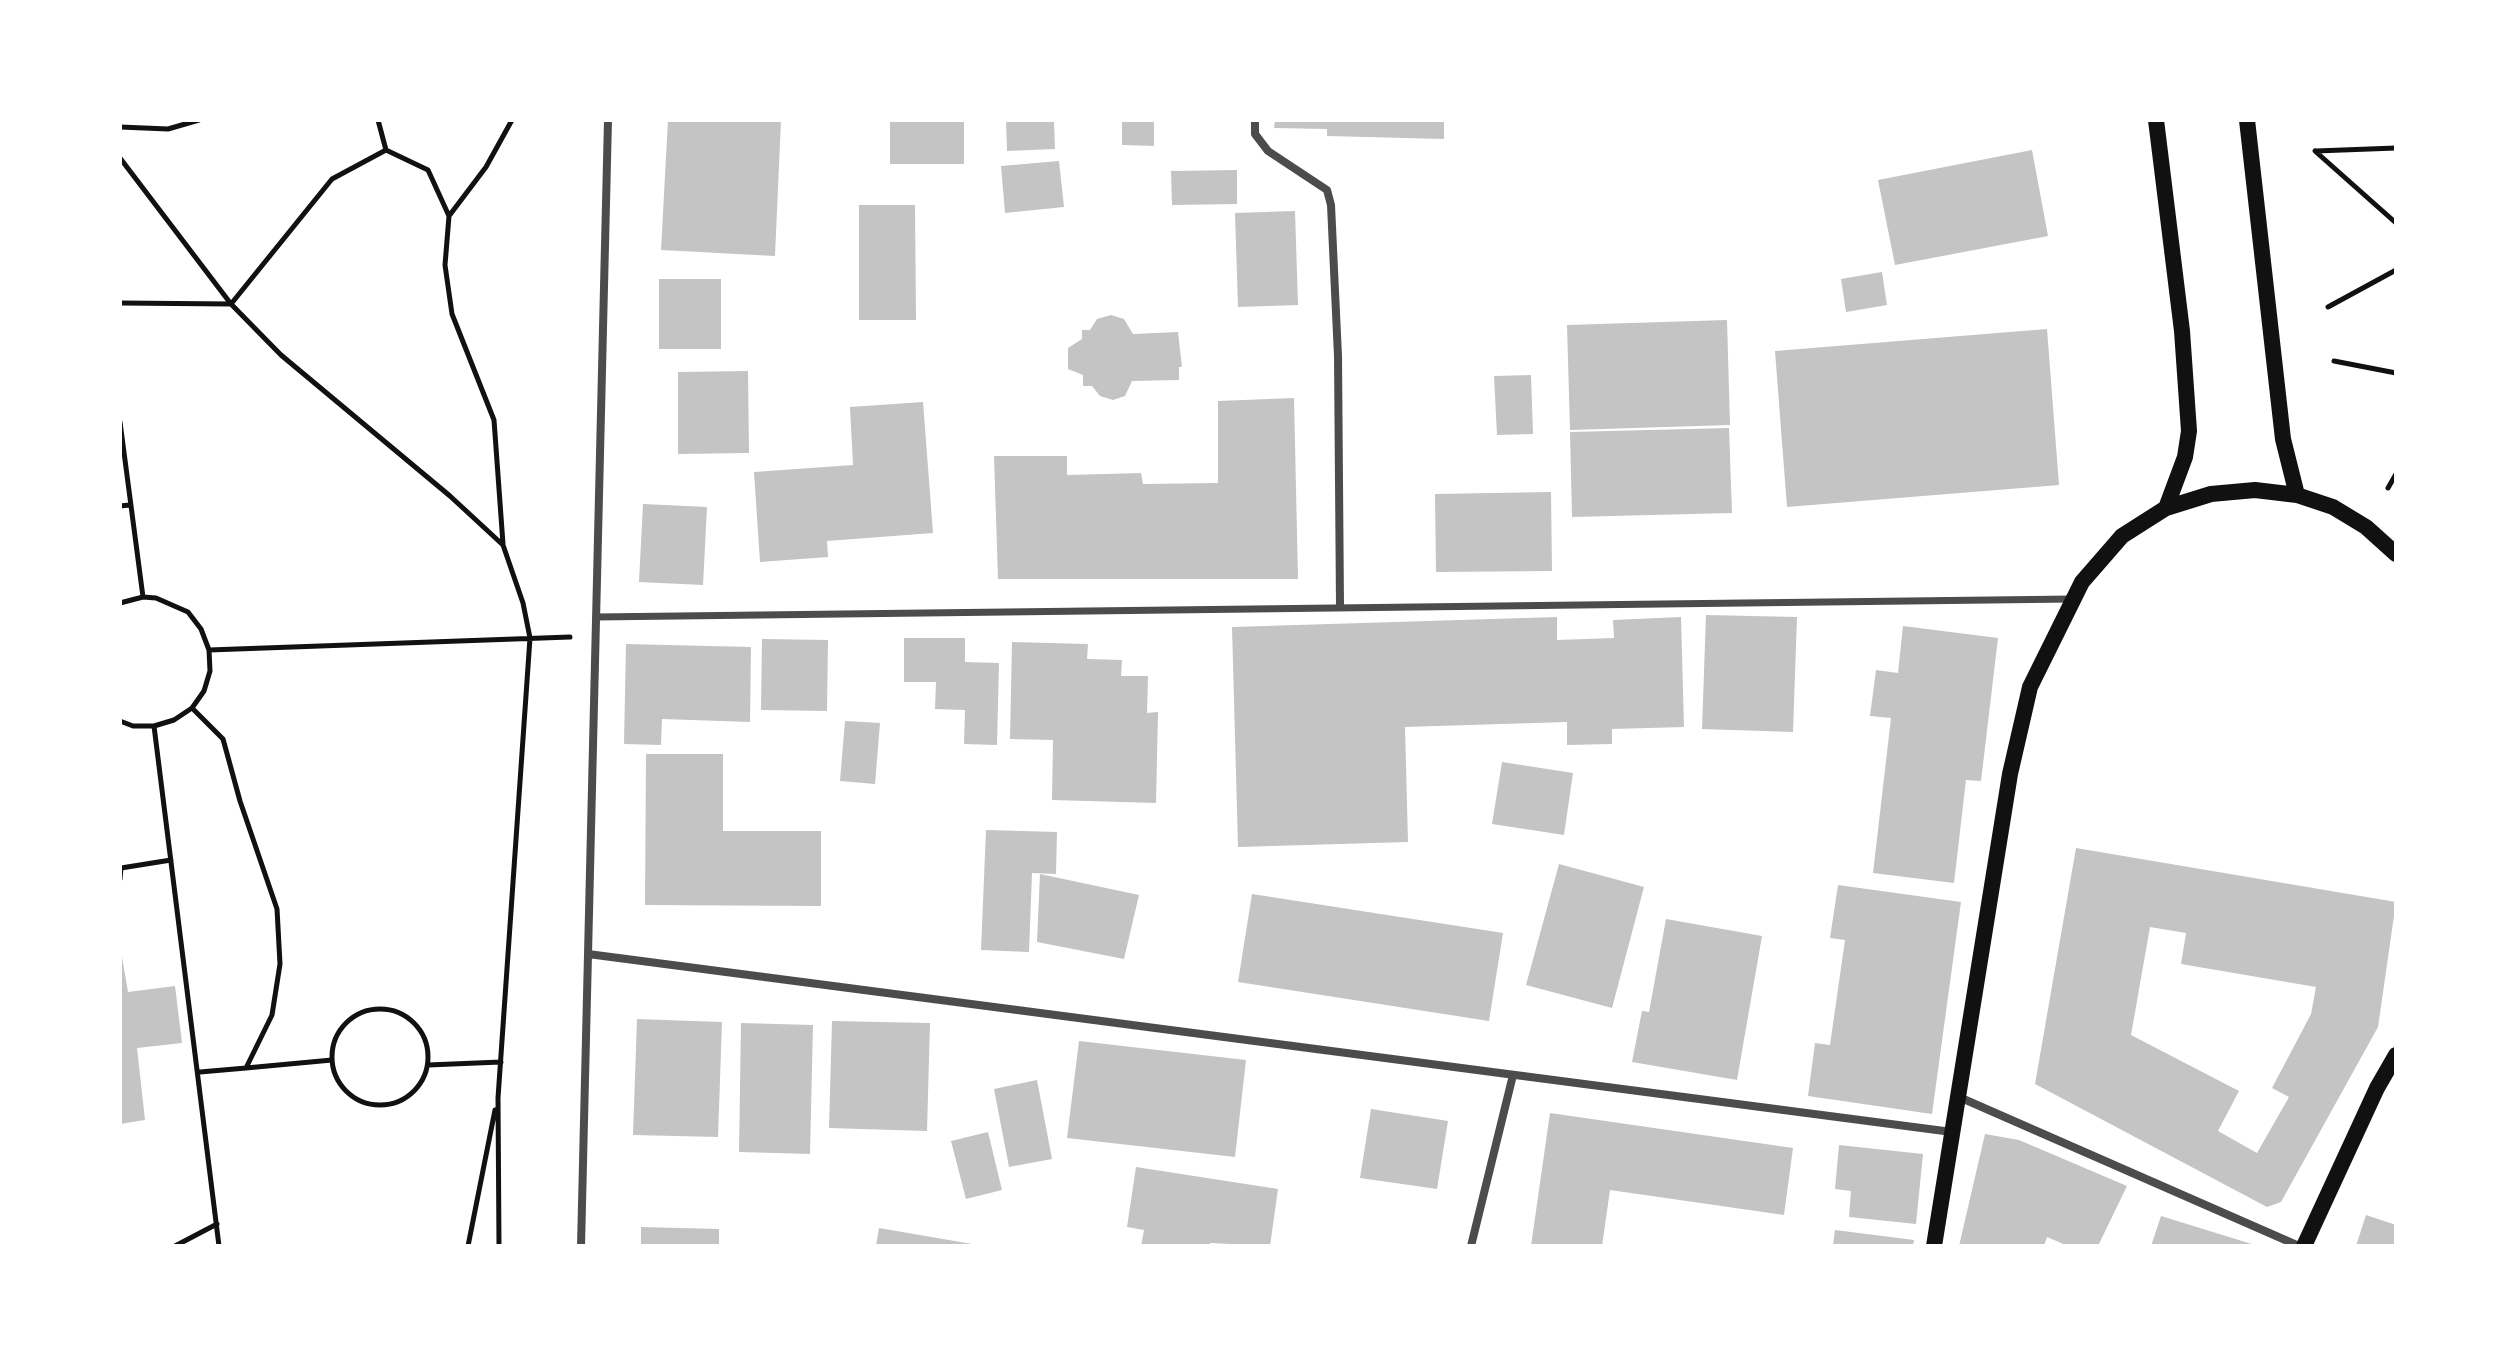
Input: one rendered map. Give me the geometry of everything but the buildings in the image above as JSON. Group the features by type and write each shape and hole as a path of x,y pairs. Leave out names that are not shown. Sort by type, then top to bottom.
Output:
{"main road":[{"path":"2156,120 2182,331 2189,431 2185,457 2166,508"},
{"path":"2247,120 2281,425 2297,495"},
{"path":"1934,1246 2010,774 2030,687 2072,599 2103,554 2122,536 2166,508 2211,494 2255,490 2297,495 2333,507 2366,527 2396,554"},
{"path":"2301,1246 2396,1055"}],"street":[{"path":"581,1246 608,120"},
{"path":"1255,120 1255,134 1268,151 1327,190 1331,205 1338,356 1340,606"},
{"path":"596,617 2072,599"},
{"path":"588,954 1952,1132"},
{"path":"1471,1246 1513,1075"},
{"path":"1958,1097 2301,1246"}],"path":[{"path":"120,127 168,129 199,120"},
{"path":"378,120 386,150 428,170 449,216 447,293 494,420 503,545 523,603 530,638 498,1098 499,1246"},
{"path":"449,216 486,167 512,120"},
{"path":"2396,148 2315,151 2396,223"},
{"path":"231,304 332,179 386,150"},
{"path":"120,158 231,304 281,355 450,496 503,545"},
{"path":"2328,307 2396,270"},
{"path":"120,303 231,304"},
{"path":"2334,361 2396,373"},
{"path":"120,422 143,597"},
{"path":"2388,488 2396,474"},
{"path":"120,506 129,505"},
{"path":"120,603 143,597 169,602 188,612 201,629 209,650 210,671 204,691 192,708 174,720 154,726 120,721"},
{"path":"209,650 595,636"},
{"path":"192,708 223,739 240,801 277,909 280,964 272,1015 246,1068"},
{"path":"154,726 200,1072 219,1246"},
{"path":"120,879 121,868 171,860"},
{"path":"385,1009 414,1022 423,1035 428,1065 423,1079 402,1100 371,1105 345,1090 336,1076 332,1060 334,1044 348,1023 369,1010 385,1009"},
{"path":"200,1072 332,1060"},
{"path":"428,1065 501,1062"},
{"path":"468,1246 498,1098"},
{"path":"175,1246 217,1224"}]}
